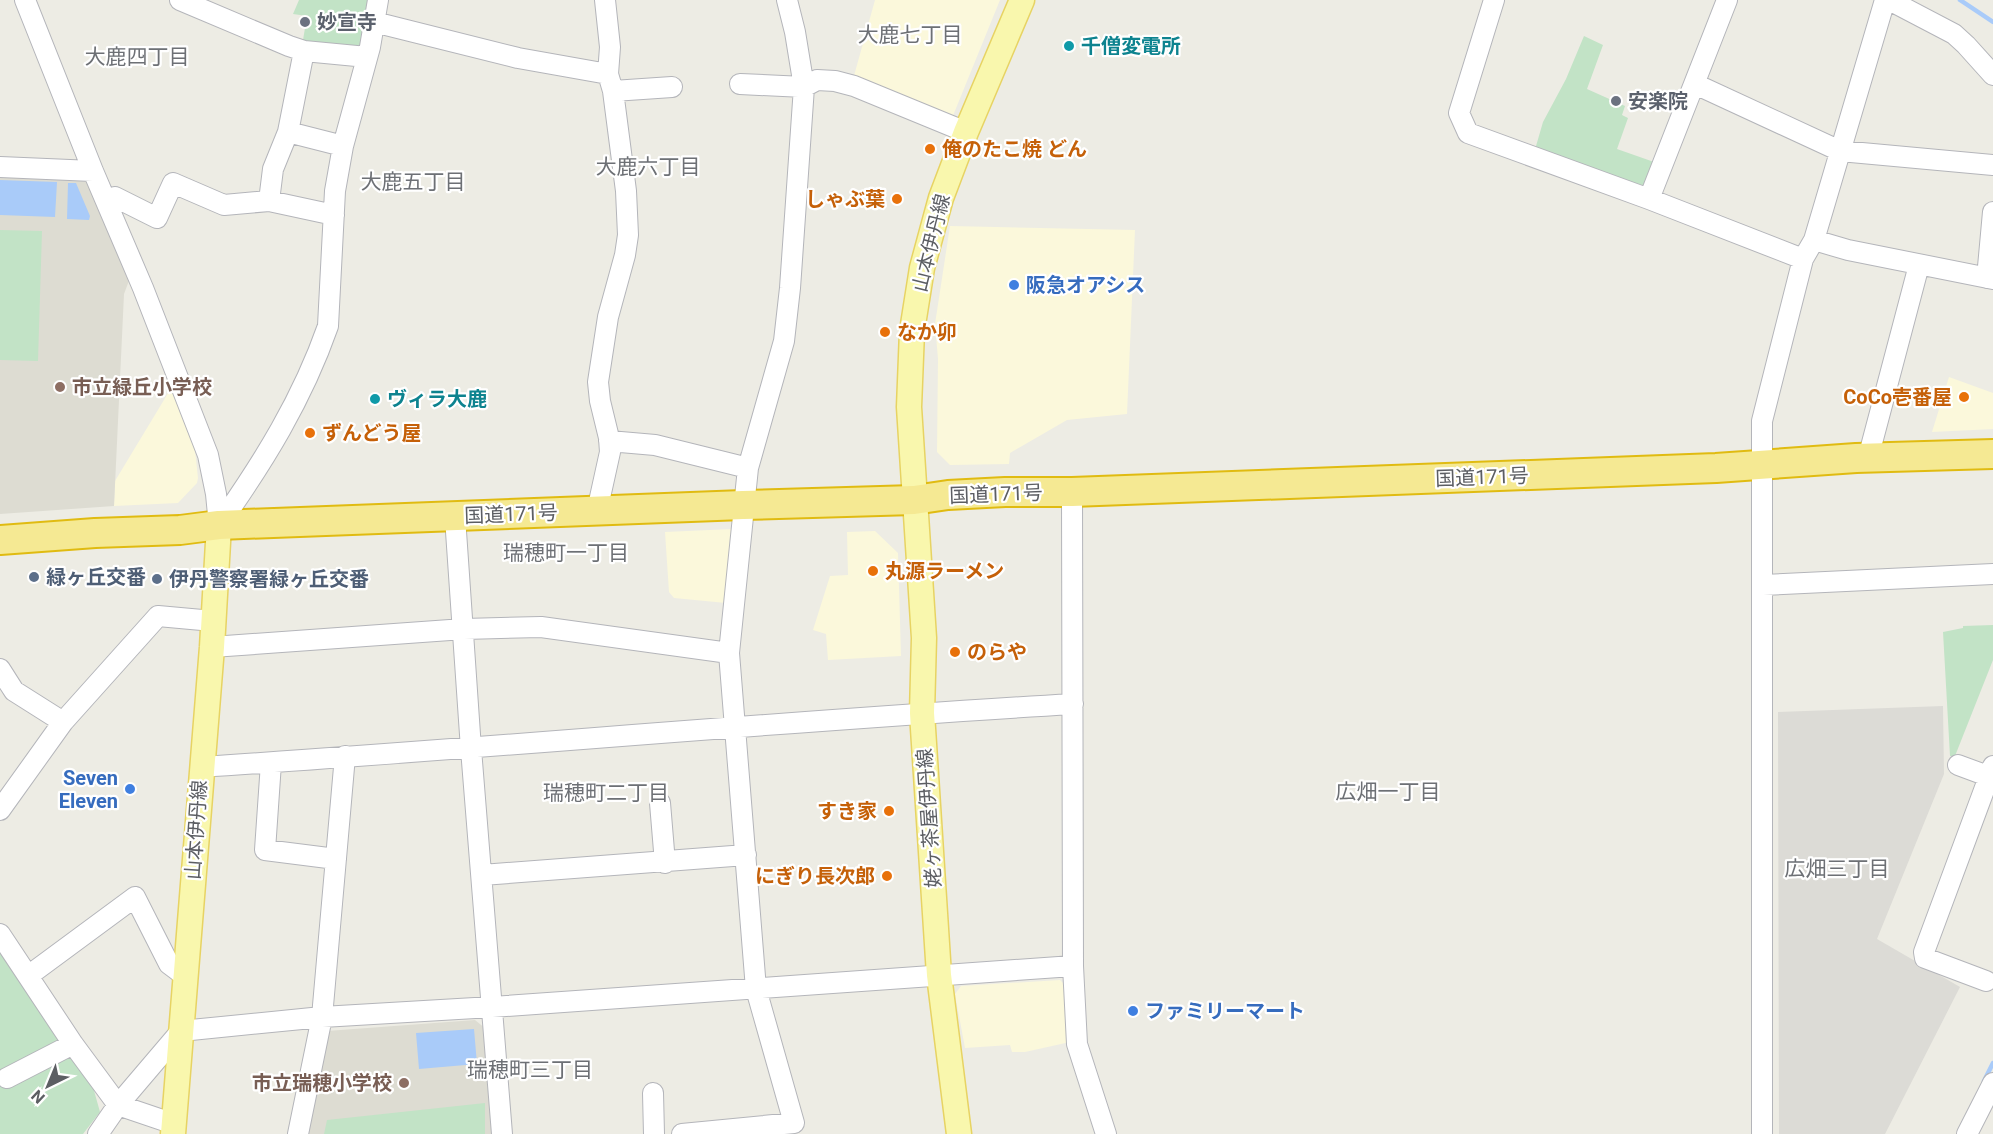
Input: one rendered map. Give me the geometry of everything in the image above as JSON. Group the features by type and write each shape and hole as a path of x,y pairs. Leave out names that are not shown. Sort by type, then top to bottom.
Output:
{"highway":[{"name":"国道171号","path":"0,540 180,530 219,525 914,500 948,495 1005,492 1072,492 1762,466 1868,458 1993,454"}],"main road":[{"name":"山本伊丹線","path":"914,500 909,407 912,331 922,268 941,198 966,132 1023,0"},
{"name":"姥ヶ茶屋伊丹線","path":"914,500 924,638 922,713 939,975 959,1134"},
{"name":"山本伊丹線","path":"173,1129 212,647 219,525"}],"street":[{"path":"25,0 208,454 219,525"},
{"path":"180,0 304,51 367,57"},
{"path":"219,525 268,453 285,423 322,344 328,326 335,191 343,146 367,57 378,0"},
{"path":"597,511 610,452 598,382 608,317 625,255 628,235 626,191 610,82 610,47 605,0"},
{"path":"682,1134 796,1129 756,989 729,653 748,468 784,341 790,288 804,87 787,0"},
{"path":"1494,0 1458,113 1468,133 1649,199 1803,259"},
{"path":"1649,199 1727,0"},
{"path":"1762,1134 1762,421 1803,259 1814,240 1887,0 1954,34 1993,75"},
{"path":"374,22 610,82 672,87"},
{"path":"269,201 273,169 288,132 304,51"},
{"path":"740,84 804,87 817,80 835,81 854,86 966,132"},
{"path":"1695,84 1840,151 1993,165"},
{"path":"288,132 343,146"},
{"path":"0,166 93,171"},
{"path":"106,201 115,197 157,218 173,183 224,205 269,201 334,215"},
{"path":"1814,240 1848,250 1990,279 1993,212"},
{"path":"1868,458 1919,264"},
{"path":"609,441 655,445 748,468"},
{"path":"1072,492 1073,966 1077,1044 1106,1134"},
{"path":"456,517 471,749 502,1134"},
{"path":"1763,585 1993,574"},
{"path":"0,810 63,722 158,616 213,621"},
{"path":"212,647 464,629 542,627 729,653"},
{"path":"0,669 7,696 63,722"},
{"path":"201,767 471,749 922,713 1072,704"},
{"path":"298,1134 322,1017 345,756"},
{"path":"271,763 265,850 336,859"},
{"path":"1958,765 1992,774 1924,952 1925,958 1991,976"},
{"path":"660,804 665,863"},
{"path":"482,875 665,863 746,855"},
{"path":"28,976 135,897 169,964 185,976"},
{"path":"0,934 73,1044 118,1105 173,1129"},
{"path":"98,1134 118,1105 181,1030 322,1017 1073,966"},
{"path":"7,1078 73,1044"},
{"path":"1967,1134 1993,1083"},
{"path":"653,1093 654,1134"}],"shaded area":[{"path":"875,0 1000,0 950,123 852,83"},
{"name":"市立緑丘小学校","path":"0,172 85,176 130,278 124,294 114,506 0,514"},
{"path":"950,226 1135,230 1127,414 1067,420 1010,453 1009,464 950,465 937,452 938,359 935,324"},
{"path":"1949,377 1993,393 1993,429 1932,432"},
{"path":"173,385 195,450 197,483 178,503 114,506 115,481"},
{"path":"732,529 726,603 674,598 669,592 665,532"},
{"path":"875,531 898,553 901,656 828,660 826,634 813,630 830,576 848,575 847,532"},
{"path":"1943,706 1944,774 1877,939 1960,987 1885,1134 1779,1134 1778,712"},
{"path":"1060,980 1065,985 1070,1042 1025,1052 1012,1052 1010,1045 965,1048 955,994 961,986"},
{"name":"市立瑞穂小学校","path":"475,1020 486,1029 493,1134 307,1134 327,1031"}],"green space":[{"path":"299,0 372,0 364,46 308,43 303,40 307,16 293,14"},
{"path":"1584,36 1603,45 1587,89 1625,106 1622,115 1628,118 1617,149 1654,162 1645,187 1638,190 1534,153 1543,122 1566,79"},
{"path":"0,230 42,231 38,361 0,360"},
{"path":"1993,625 1993,660 1955,756 1950,756 1943,632 1963,628 1963,626"},
{"path":"0,948 93,1087 100,1112 83,1134 0,1134"},
{"path":"485,1103 485,1134 324,1134 327,1120"}],"water":[{"path":"0,180 57,182 55,217 0,215"},
{"path":"68,183 76,183 90,216 89,220 67,219"},
{"path":"474,1029 477,1064 419,1069 416,1033"}],"waterway":[{"path":"1960,0 1993,22"},
{"path":"1984,1081 1993,1063"}],"place":[{"name":"妙宣寺","path":"305,22"},
{"name":"千僧変電所","path":"1069,46"},
{"name":"安楽院","path":"1616,101"},
{"name":"俺のたこ焼 どん","path":"930,149"},
{"name":"しゃぶ葉","path":"897,199"},
{"name":"阪急オアシス","path":"1014,285"},
{"name":"なか卯","path":"885,332"},
{"name":"市立緑丘小学校","path":"60,387"},
{"name":"CoCo壱番屋","path":"1964,397"},
{"name":"ヴィラ大鹿","path":"375,399"},
{"name":"ずんどう屋","path":"310,433"},
{"name":"丸源ラーメン","path":"873,571"},
{"name":"緑ヶ丘交番","path":"34,577"},
{"name":"伊丹警察署緑ヶ丘交番","path":"157,579"},
{"name":"のらや","path":"955,652"},
{"name":"Seven Eleven","path":"130,789"},
{"name":"すき家","path":"889,811"},
{"name":"にぎり長次郎","path":"887,876"},
{"name":"ファミリーマート","path":"1133,1011"},
{"name":"市立瑞穂小学校","path":"404,1083"}],"district":[{"name":"大鹿七丁目","path":"910,35"},
{"name":"大鹿四丁目","path":"137,57"},
{"name":"大鹿六丁目","path":"648,167"},
{"name":"大鹿五丁目","path":"413,182"},
{"name":"瑞穂町一丁目","path":"566,553"},
{"name":"広畑一丁目","path":"1388,792"},
{"name":"瑞穂町二丁目","path":"606,793"},
{"name":"広畑三丁目","path":"1837,869"},
{"name":"瑞穂町三丁目","path":"530,1070"}]}
